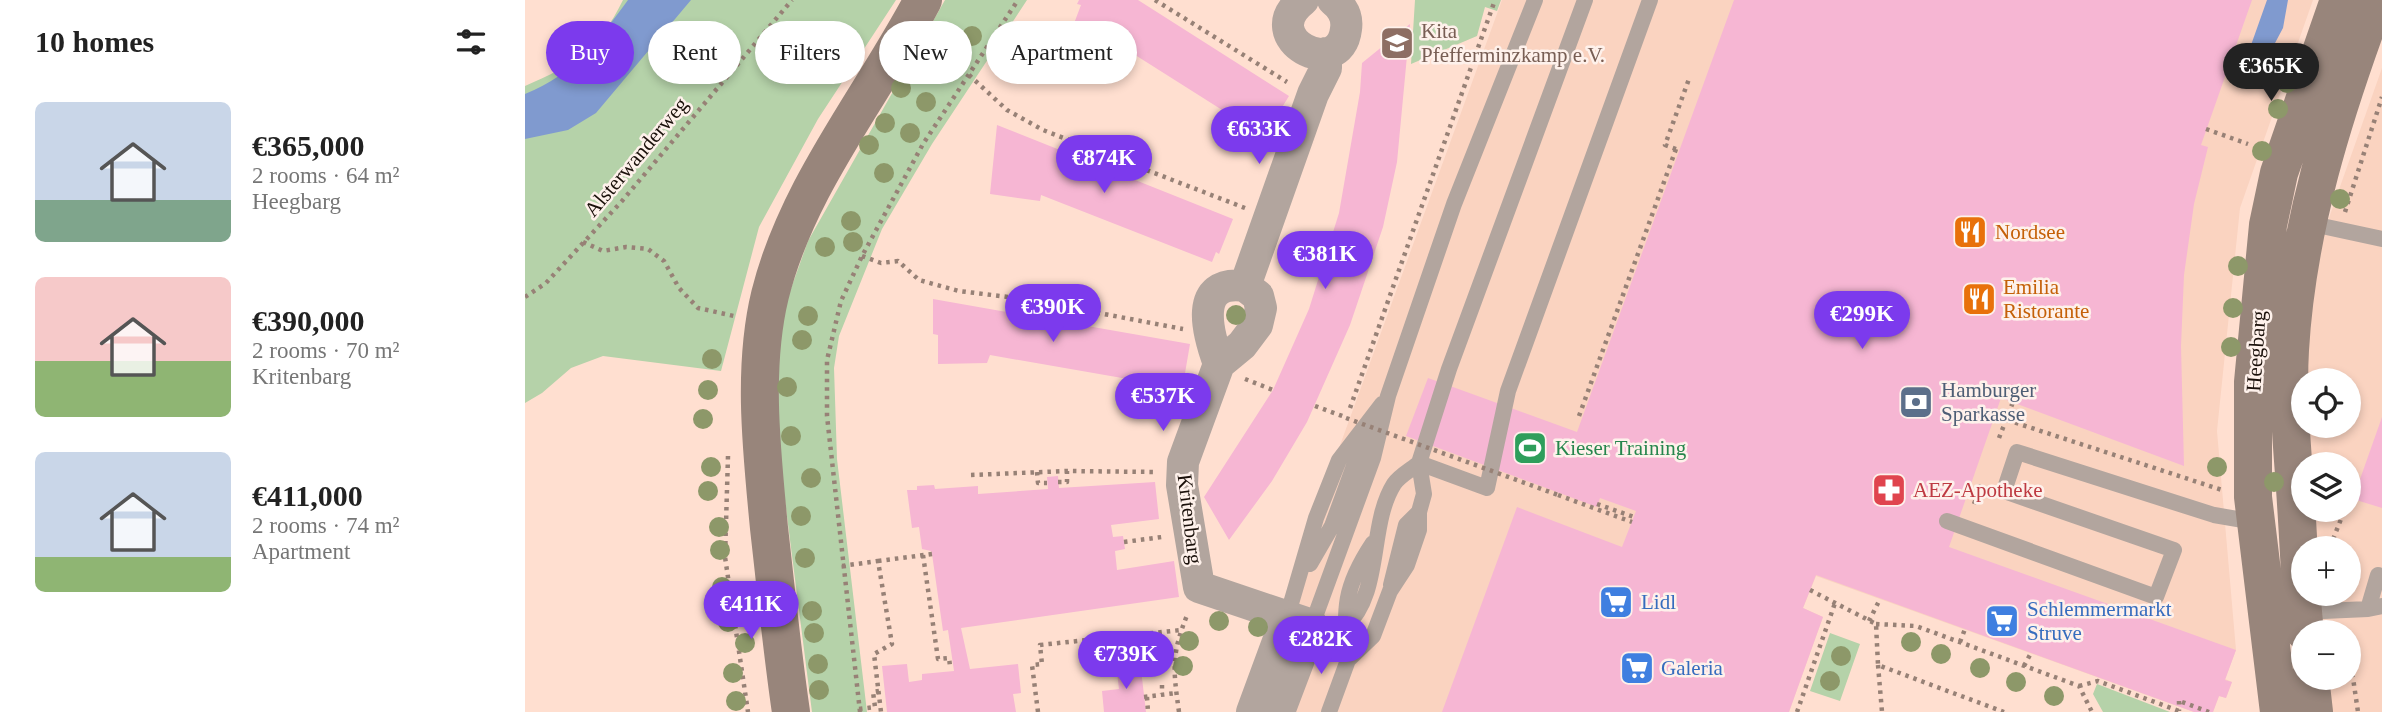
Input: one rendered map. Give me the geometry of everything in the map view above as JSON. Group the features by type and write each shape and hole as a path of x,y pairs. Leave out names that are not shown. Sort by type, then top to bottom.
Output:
{"street":[{"path":"791,712 764,477 762,371 766,323 779,270 831,153 884,72 923,0"},
{"path":"1303,0 1291,13 1288,22 1293,40 1307,52 1326,53 1335,49 1346,33 1345,14 1333,0"},
{"name":"Heegbarg","path":"2292,620 2254,509 2253,382 2268,225 2285,152 2339,0"},
{"name":"Heegbarg","path":"2292,620 2289,380 2297,277 2331,125 2376,0"},
{"path":"1219,363 1210,341 1208,307 1212,297 1222,288 1245,286 1269,215 1326,68 1326,53"},
{"name":"Kritenbarg","path":"1245,286 1258,296 1260,314 1242,345 1219,363 1189,437 1182,473 1190,533 1199,587 1300,621"},
{"path":"1252,712 1300,621"},
{"path":"1279,712 1300,621"},
{"name":"Heegbarg","path":"2279,712 2291,627"},
{"path":"2312,690 2314,712"}],"lane":[{"path":"1300,621 1373,458 1388,396 1454,204 1535,0"},
{"path":"1348,660 1373,636 1417,538 1419,512 1424,494 1419,463 1449,369 1585,0"},
{"path":"1419,463 1487,488 1508,391 1650,0"},
{"path":"2308,223 2382,240"},
{"path":"1300,621 1299,584 1316,519 1339,460 1388,396"},
{"path":"1947,521 2156,597 2174,550 2004,491 2017,452 2214,515 2254,509"},
{"path":"1329,712 1348,660 1345,627 1357,616 1372,573 1375,541 1394,483 1419,463"},
{"path":"2292,620 2377,611 2378,575"}],"path":[{"name":"Alsterwanderweg","path":"525,297 546,283 583,243 792,0"},
{"path":"972,70 1018,0"},
{"path":"1155,0 1283,80 1314,94"},
{"path":"1346,418 1496,0"},
{"path":"972,78 1007,110 1044,130 1230,203 1269,215"},
{"path":"1579,416 1678,150 1665,145 1689,79"},
{"path":"879,691 873,691 875,707 859,710 827,416 827,360 841,301 862,256 923,144 963,84"},
{"path":"2206,129 2248,144"},
{"path":"583,243 603,251 626,247 648,249 664,261 679,288 698,307 766,323"},
{"path":"862,256 881,263 898,261 919,280 959,291 1025,299 1194,331"},
{"path":"1247,380 1273,390"},
{"path":"1315,407 1633,519 1597,504"},
{"path":"2007,419 2215,489 2254,509"},
{"path":"971,475 1067,471 1182,473"},
{"path":"1058,482 1067,482 1067,471"},
{"path":"1037,472 1038,483 1047,483"},
{"path":"1124,542 1190,533"},
{"path":"842,566 932,554"},
{"path":"923,555 938,659 949,658 950,666 953,665"},
{"path":"878,561 892,644 874,654 881,712"},
{"path":"1179,712 1173,662 1181,630 1199,587"},
{"path":"1810,590 1876,624 1916,626 2079,686 2098,681 2179,711 2180,702 2209,712"},
{"path":"1869,621 1880,599"},
{"path":"1797,712 1835,603"},
{"path":"1876,624 1882,712"},
{"path":"1960,642 1965,629"},
{"path":"1038,712 1032,665 1042,664 1040,645 1181,630"},
{"path":"2024,666 2031,653"},
{"path":"1878,665 2004,712"},
{"path":"1162,685 1162,694"},
{"path":"2079,686 2092,712"},
{"path":"2355,690 2358,712"},
{"path":"1147,712 1146,695 1176,693"}],"shaded area":[{"path":"1502,0 2313,0 2240,208 2217,431 2236,650 2225,679 2232,682 2226,698 2219,696 2213,712 2194,712 1816,576 1803,608 1823,617 1789,712 1243,712"},
{"path":"2382,68 2382,712 2329,712 2326,690 2361,690 2361,620 2318,620 2316,606 2361,606 2361,536 2309,536 2308,522 2361,522 2361,452 2302,452 2300,438 2361,438 2361,368 2304,368 2318,249"}],"green space":[{"path":"623,0 896,0 882,21 879,21 879,26 865,47 865,21 755,21 755,84 841,84 818,119 759,227 721,371 603,356 571,368 542,393 525,403 525,86 546,76 546,84 634,84 634,21 611,21"},
{"path":"945,0 1027,0 1013,21 986,21 986,62 972,83 972,21 933,21"},
{"path":"1415,0 1501,0 1497,11 1485,7 1477,36 1411,64"},
{"path":"897,84 972,84 932,144 882,229 839,336 834,368 837,459 867,712 812,712 777,438 780,331 789,294 808,241"},
{"path":"1830,633 1860,644 1840,701 1810,691"},
{"path":"2097,684 2170,712 2103,712 2093,694"}],"water":[{"path":"628,0 691,0 673,21 648,21 648,51 634,68 634,21 612,21"},
{"path":"2267,0 2288,0 2283,28 2259,73 2256,64 2245,62"},
{"path":"620,84 596,113 568,130 525,139 525,94 543,86"}],"building":[{"path":"1079,0 1138,0 1289,96 1281,109 1285,112 1268,139 1137,56 1137,21 1075,21 1081,5 1077,4"},
{"path":"1734,0 2252,0 2201,145 2208,147 2194,204 2184,275 2181,346 2184,466 2001,398 1949,547 2236,650 2225,680 2232,682 2226,698 2219,696 2213,712 2194,712 1816,575 1803,608 1823,617 1789,712 1442,712 1517,507 1622,547 1636,511 1600,498 1597,507 1406,436 1428,378 1577,432"},
{"path":"1410,24 1397,162 1383,227 1350,325 1307,422 1272,481 1229,540 1204,497 1273,390 1309,309 1339,213 1360,92 1362,63"},
{"path":"997,125 1233,219 1219,254 1216,252 1212,262 1041,195 1040,201 990,194"},
{"path":"933,299 1190,344 1184,379 1173,377 1168,386 990,355 987,363 938,364 938,335 933,334"},
{"path":"2382,417 2382,508 2361,501 2361,476"},
{"path":"1058,476 1059,488 1155,482 1159,519 1111,525 1113,537 1123,536 1125,549 1115,551 1117,570 1174,561 1179,597 961,628 970,669 1018,664 1021,693 1013,694 1016,712 887,712 882,666 907,664 909,682 922,680 922,674 954,671 948,630 943,631 932,554 931,551 922,549 919,527 912,528 907,490 917,490 917,486 934,485 935,489 978,486 978,494 1048,489 1047,477"},
{"path":"1140,661 1146,712 1104,712 1102,691 1119,689 1116,664"}],"place":[{"name":"Kita Pfefferminzkamp e.V.","path":"1397,43"},
{"name":"Nordsee","path":"1970,232"},
{"name":"Emilia Ristorante","path":"1979,299"},
{"name":"Hamburger Sparkasse","path":"1916,402"},
{"name":"Kieser Training","path":"1530,448"},
{"name":"AEZ-Apotheke","path":"1889,490"},
{"name":"Lidl","path":"1616,602"},
{"name":"Schlemmermarkt Struve","path":"2002,621"},
{"name":"Galeria","path":"1637,668"}]}
